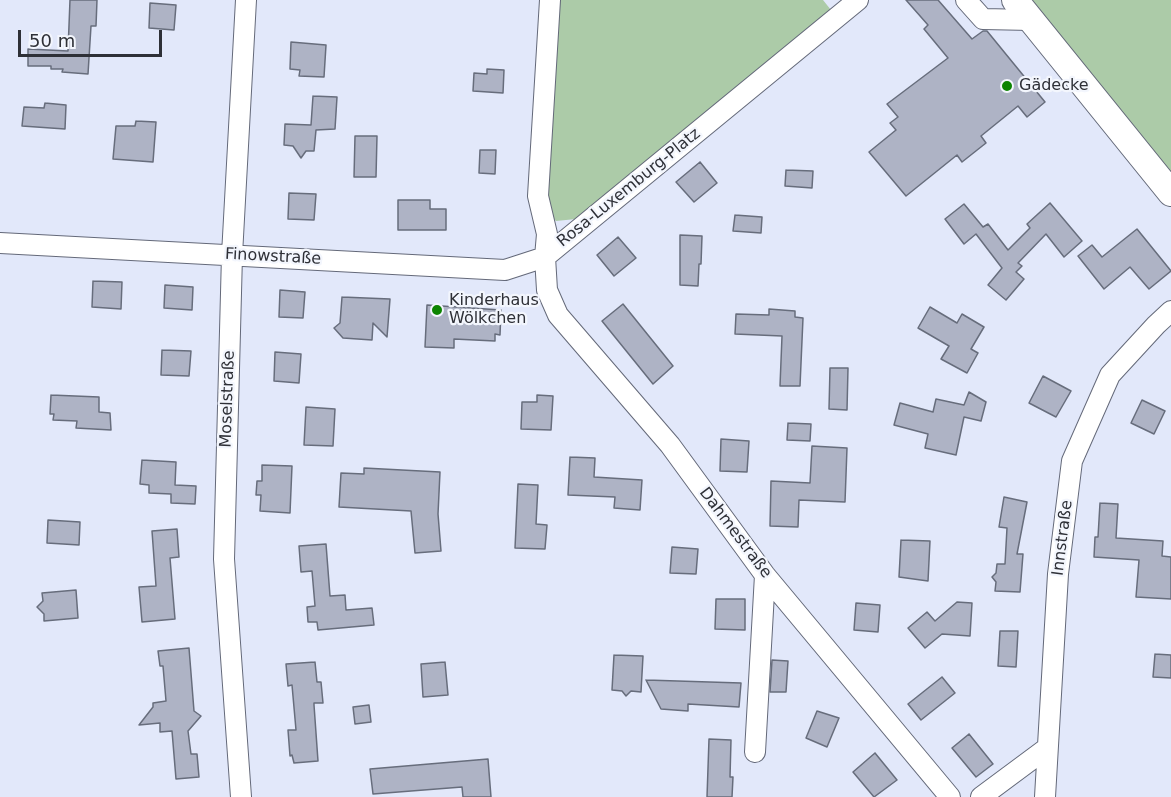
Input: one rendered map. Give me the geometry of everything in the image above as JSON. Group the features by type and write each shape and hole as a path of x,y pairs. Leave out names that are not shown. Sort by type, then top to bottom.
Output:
{"main road":[{"path":"1016,0 1171,193"}],"street":[{"name":"Moselstraße","path":"241,797 224,558 232,255 246,0"},
{"name":"Rosa-Luxemburg-Platz","path":"545,257 547,234 538,196 550,0"},
{"name":"Rosa-Luxemburg-Platz","path":"545,257 858,0"},
{"path":"966,0 983,19 1031,20"},
{"name":"Finowstraße","path":"0,243 505,270 545,257"},
{"name":"Dahmestraße","path":"545,257 548,290 558,315 670,445 765,574 950,797"},
{"name":"Innstraße","path":"1045,797 1058,574 1072,461 1110,375 1171,312"},
{"path":"755,752 765,574"},
{"path":"981,797 1047,748"}],"green space":[{"path":"556,0 823,0 831,10 576,219 556,221 543,208"},
{"path":"1015,0 1171,0 1171,193"}],"building":[{"path":"70,0 97,0 96,26 91,26 88,74 62,72 63,69 51,69 51,66 28,66 28,49 68,51"},
{"path":"906,0 938,0 972,39 983,31 987,31 1045,102 1027,117 1018,106 981,136 986,143 962,162 957,155 906,196 869,152 896,130 890,123 898,117 887,104 948,58 924,29 928,25"},
{"path":"150,3 176,5 174,30 149,28"},
{"path":"291,42 326,45 324,77 299,76 300,70 290,69"},
{"path":"487,69 504,70 503,93 473,91 474,73 487,74"},
{"path":"313,96 337,97 335,129 316,130 314,151 306,151 301,158 293,146 284,145 285,124 311,125"},
{"path":"45,103 66,105 65,129 22,126 24,107 44,108"},
{"path":"136,121 156,122 153,162 113,159 116,126 135,126"},
{"path":"355,136 377,136 376,177 354,177"},
{"path":"480,150 496,150 495,174 479,173"},
{"path":"700,162 717,183 694,202 676,182"},
{"path":"786,170 813,171 812,188 785,186"},
{"path":"289,193 316,194 314,220 288,219"},
{"path":"398,200 430,200 430,209 446,209 446,230 398,230"},
{"path":"1050,203 1082,241 1064,257 1046,234 1018,263 1022,266 1016,272 1024,279 1006,300 988,285 1002,268 976,234 964,244 945,219 964,204 983,227 988,224 1008,250 1030,228 1027,224"},
{"path":"735,215 762,217 761,233 733,231"},
{"path":"1137,229 1171,271 1149,289 1130,267 1104,289 1078,256 1092,245 1102,257"},
{"path":"680,235 702,236 698,286 680,285"},
{"path":"618,237 636,258 614,276 597,255"},
{"path":"93,281 122,282 121,309 92,307"},
{"path":"165,285 193,287 192,310 164,308"},
{"path":"280,290 305,292 303,318 279,317"},
{"path":"342,297 390,299 387,337 373,323 372,340 343,338 334,328 340,323"},
{"path":"623,304 673,366 653,384 602,321"},
{"path":"427,305 501,310 500,335 495,334 495,341 454,339 454,348 425,347"},
{"path":"930,307 957,323 962,314 984,327 971,349 978,353 967,373 941,359 949,346 918,328"},
{"path":"769,309 795,311 795,317 803,318 800,386 780,386 782,336 735,334 736,314 769,315"},
{"path":"162,350 191,351 189,376 161,375"},
{"path":"275,352 301,354 299,383 274,381"},
{"path":"830,368 848,368 847,410 829,409"},
{"path":"1043,376 1071,391 1056,417 1029,403"},
{"path":"969,392 986,402 981,421 964,417 956,455 925,448 928,434 894,425 900,403 933,412 936,399 964,405"},
{"path":"51,395 99,397 99,412 110,413 111,430 76,428 77,421 53,420 54,414 50,414"},
{"path":"537,395 553,396 551,430 521,429 522,402 537,402"},
{"path":"1142,400 1165,411 1154,434 1131,423"},
{"path":"306,407 335,409 333,446 304,445"},
{"path":"788,423 811,424 810,441 787,440"},
{"path":"721,439 749,441 747,472 720,471"},
{"path":"812,446 847,448 845,502 799,500 798,527 770,526 771,481 810,483"},
{"path":"570,457 595,458 594,477 642,480 640,510 614,508 615,497 568,495"},
{"path":"142,460 176,462 175,485 196,486 195,504 171,503 171,494 149,493 149,485 140,484"},
{"path":"262,465 292,466 290,513 260,511 261,495 256,495 257,481 262,481"},
{"path":"364,468 440,472 438,514 441,551 415,553 411,511 339,507 341,473 364,474"},
{"path":"518,484 538,485 536,524 547,525 545,549 515,548"},
{"path":"1004,497 1027,502 1017,554 1023,554 1020,592 995,591 996,582 992,577 996,573 997,564 1005,564 1007,528 999,527"},
{"path":"1100,503 1118,504 1116,538 1163,541 1162,556 1171,557 1171,599 1136,597 1139,560 1094,557"},
{"path":"48,520 80,522 79,545 47,543"},
{"path":"177,529 179,557 170,558 175,619 142,622 139,587 156,586 152,531"},
{"path":"901,540 930,541 928,581 899,577"},
{"path":"326,544 330,596 345,595 346,610 372,608 374,625 318,630 317,622 308,622 307,607 315,606 312,571 301,572 299,546"},
{"path":"672,547 698,549 696,574 670,573"},
{"path":"76,590 78,618 44,621 44,614 37,607 43,601 42,593"},
{"path":"716,599 745,599 745,630 715,629"},
{"path":"957,602 972,603 970,636 942,634 925,648 908,628 927,612 935,621"},
{"path":"856,603 880,605 878,632 854,630"},
{"path":"1000,631 1018,631 1016,667 998,666"},
{"path":"189,648 194,711 201,716 188,731 191,754 197,754 199,777 176,779 172,731 160,732 160,723 139,725 153,707 153,703 166,701 163,666 160,666 158,651"},
{"path":"1155,654 1171,655 1171,678 1153,677"},
{"path":"614,655 643,656 641,692 631,691 626,696 622,691 612,690"},
{"path":"772,660 788,661 786,692 770,692"},
{"path":"315,662 317,682 321,682 323,703 314,703 318,761 294,763 292,755 290,756 288,730 296,730 292,685 288,686 286,664"},
{"path":"445,662 448,695 423,697 421,664"},
{"path":"942,677 955,693 921,720 908,704"},
{"path":"646,680 741,683 739,707 688,704 688,711 661,709"},
{"path":"369,705 371,722 355,724 353,707"},
{"path":"817,711 839,718 827,747 806,738"},
{"path":"969,734 993,764 976,777 952,748"},
{"path":"709,739 731,740 732,797 707,797"},
{"path":"875,753 897,780 874,797 853,772"},
{"path":"488,759 491,797 463,797 462,787 373,794 370,769"}],"place":[{"name":"Gädecke","path":"1007,86"},
{"name":"Kinderhaus Wölkchen","path":"437,310"}]}
